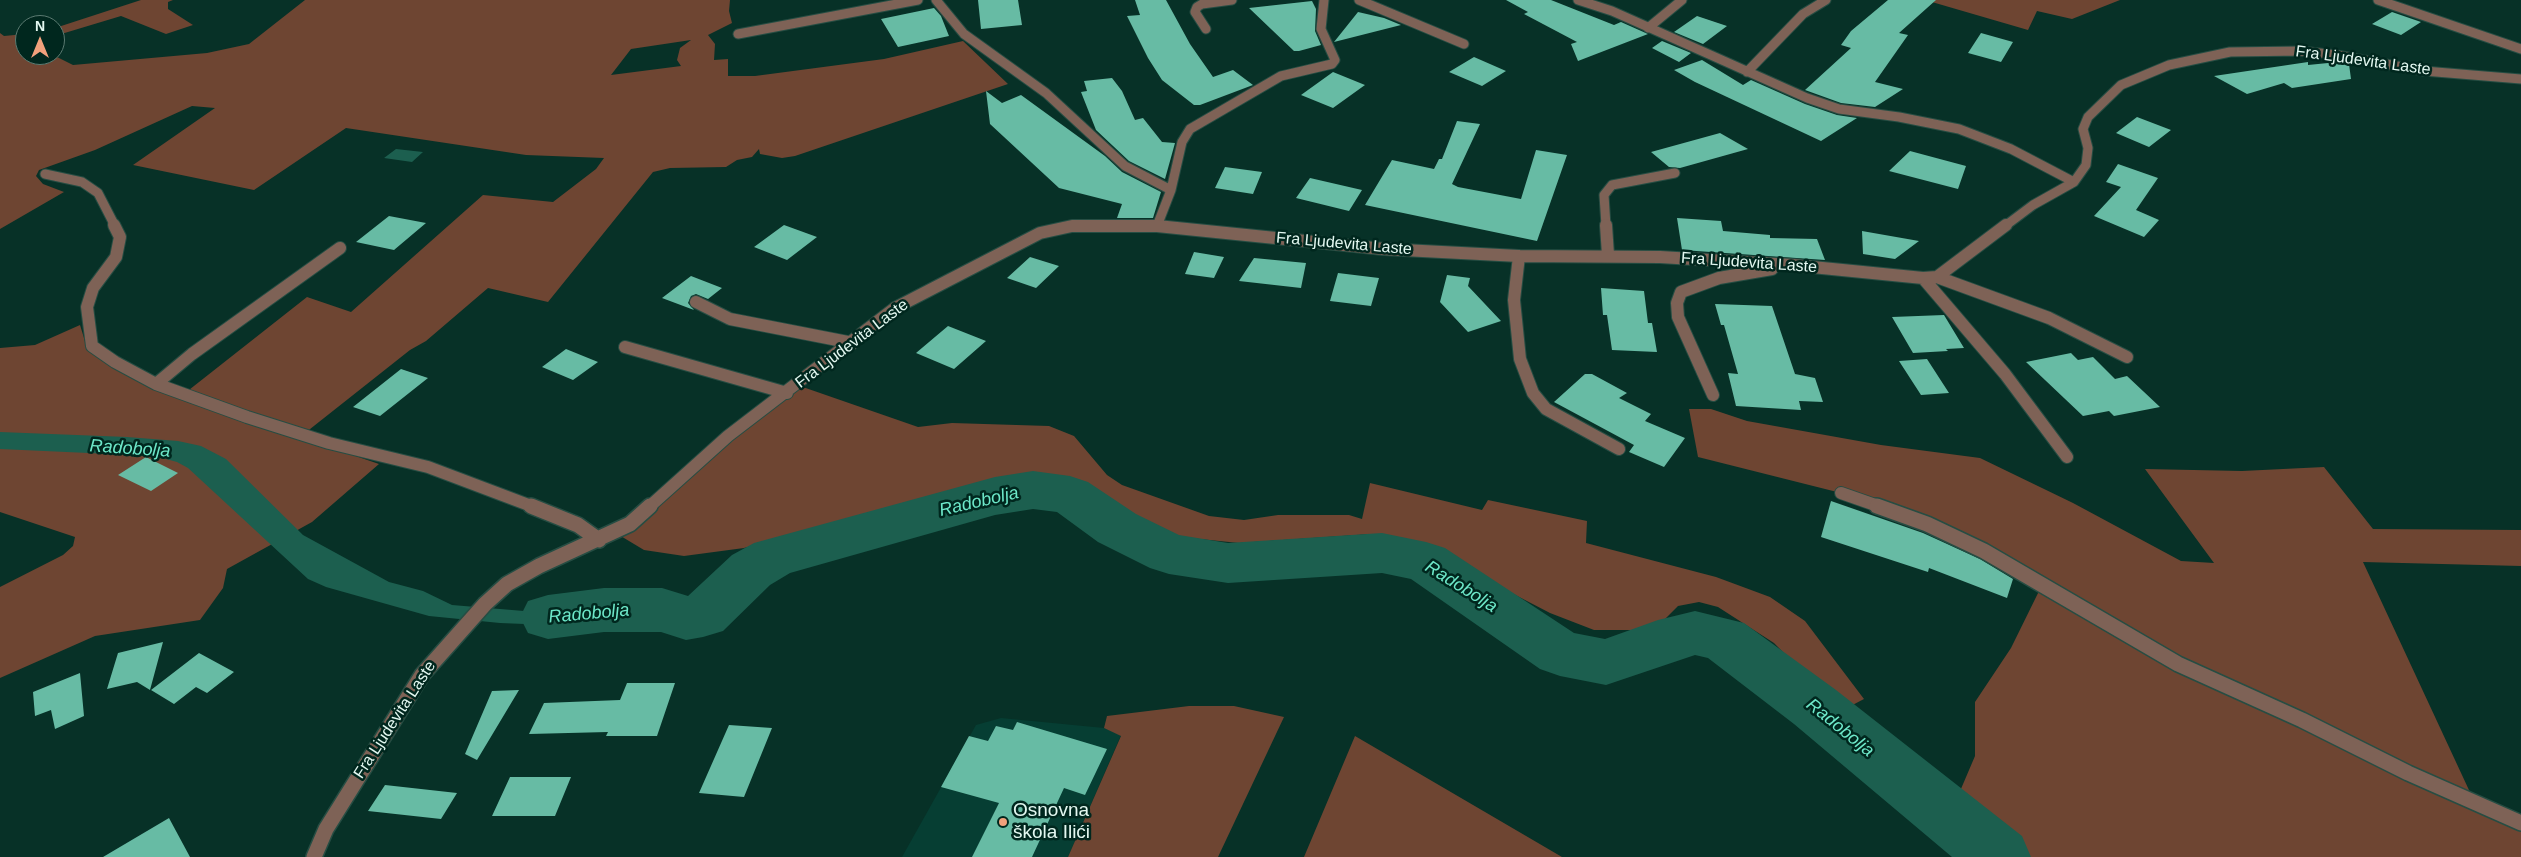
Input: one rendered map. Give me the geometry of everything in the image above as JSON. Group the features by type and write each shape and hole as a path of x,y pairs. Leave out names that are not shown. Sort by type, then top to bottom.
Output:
{"street":[{"path":"738,34 918,0"},
{"path":"936,0 964,34 1046,93 1125,166 1171,190"},
{"path":"1206,29 1195,12 1197,7 1202,4 1232,0"},
{"path":"1157,226 1171,190 1182,142 1190,129 1226,106 1281,76 1332,64 1336,60 1321,29 1324,0"},
{"path":"1359,0 1464,44"},
{"path":"1578,0 1612,11 1807,98 1840,109 1899,117 1960,129 2011,149 2074,182"},
{"path":"1648,28 1682,0"},
{"path":"1747,72 1803,14 1826,0"},
{"path":"2378,0 2521,49"},
{"name":"Fra Ljudevita Laste","path":"314,857 326,829 422,675 485,604 507,584 539,566 599,540 630,524 728,436 788,393 895,308 1040,234 1072,226 1157,226 1384,248 1519,256 1608,255 1792,265 1923,278 1937,276 2033,205 2074,182 2086,165 2088,148 2083,129 2088,117 2121,85 2191,59 2257,50 2301,51 2338,55 2424,71 2521,79"},
{"path":"1608,255 1604,195 1612,185 1675,173"},
{"path":"45,174 82,182 98,194 120,237 116,257 94,288 87,308 92,346 115,362 156,384 247,417 329,443 428,467 578,525 599,540"},
{"path":"156,384 192,354 340,248"},
{"path":"1519,256 1514,300 1520,358 1533,393 1546,410 1619,449"},
{"path":"1713,395 1678,317 1677,303 1681,292 1719,278 1792,265"},
{"path":"1937,276 2049,318 2127,357"},
{"path":"1923,278 2005,374 2068,457"},
{"path":"696,302 730,319 853,343"},
{"path":"624,347 788,393"},
{"path":"1841,493 1927,524 1984,551 2178,664 2302,720 2408,773 2521,823"}],"shaded area":[{"path":"141,0 173,0 168,2 168,9 193,25 166,34 121,16 65,33 65,25"},
{"path":"305,0 730,0 729,11 732,23 708,35 715,44 714,60 728,59 728,76 755,76 884,59 963,41 1008,84 795,156 782,158 760,154 759,149 752,157 737,160 726,167 670,168 653,172 548,302 488,288 426,341 410,350 300,437 379,464 312,522 227,569 223,588 200,620 95,636 0,678 0,587 63,555 73,546 75,537 0,512 0,348 35,345 80,325 88,351 180,397 307,297 351,312 483,195 553,202 596,169 604,158 526,155 346,128 254,190 133,165 215,108 192,106 95,150 39,170 36,176 43,184 64,192 0,229 0,33 4,36 15,35 15,65 65,65 65,61 73,65 207,53 249,44","holes":["691,40 680,48 677,60 681,66 611,75 631,49"]},
{"path":"1925,0 2120,0 2072,19 2037,11 2028,30"},
{"path":"797,385 918,427 952,423 1049,426 1074,436 1107,475 1122,485 1209,516 1244,520 1278,515 1349,515 1362,519 1370,483 1482,510 1488,500 1587,521 1586,543 1716,577 1770,597 1805,621 1864,699 1841,711 1774,643 1718,607 1699,602 1678,606 1663,621 1636,630 1594,630 1550,613 1421,546 1371,534 1239,543 1180,537 1123,514 1090,490 1020,479 918,501 744,548 684,556 644,550 614,532"},
{"path":"1689,409 1711,409 1747,421 1881,445 1980,458 2073,503 2181,561 2214,563 2145,469 2242,471 2324,467 2373,529 2521,530 2521,566 2363,562 2475,803 2521,827 2521,857 1999,857 1949,817 1975,756 1975,702 2011,648 2042,585 1841,493 1698,457"},
{"path":"1189,706 1234,706 1284,717 1218,857 1068,857 1121,736 1104,728 1107,716"},
{"name":"Osnovna škola Ilići","path":"1001,718 1104,728 1121,735 1068,857 902,857 976,725"},
{"path":"1355,736 1562,857 1304,857"}],"water":[{"path":"396,149 423,152 412,162 384,158"},
{"path":"0,432 127,437 178,441 201,446 226,459 303,535 389,582 423,591 452,605 536,612 544,610 549,604 616,600 612,621 574,626 500,623 429,616 326,587 308,579 188,468 177,462 155,456 0,449"}],"building":[{"path":"978,0 1018,0 1022,25 981,29"},
{"path":"1135,0 1166,0 1190,44 1213,77 1233,70 1253,85 1200,105 1194,105 1162,80 1148,58 1127,16 1140,15"},
{"path":"1506,0 1551,0 1614,25 1621,22 1648,34 1578,61 1571,44 1577,42 1524,14 1528,12"},
{"path":"1888,0 1936,0 1899,33 1908,35 1875,82 1903,89 1875,107 1841,103 1805,90 1851,48 1841,45 1851,31"},
{"path":"1312,1 1316,9 1315,31 1321,45 1299,51 1294,51 1249,8"},
{"path":"934,8 941,16 949,36 898,47 881,19"},
{"path":"1358,12 1384,18 1401,25 1334,42"},
{"path":"2392,12 2421,22 2401,35 2372,24"},
{"path":"1697,16 1727,26 1703,44 1674,32"},
{"path":"1981,33 2013,42 2001,62 1968,53"},
{"path":"1662,41 1691,53 1679,62 1652,48"},
{"path":"1474,57 1506,71 1482,86 1449,72"},
{"path":"1702,60 1743,85 1751,80 1805,104 1837,115 1857,118 1821,141 1695,82 1674,70"},
{"path":"2308,62 2308,65 2338,62 2349,64 2351,79 2292,88 2284,83 2247,94 2214,76"},
{"path":"1333,72 1365,85 1333,108 1301,95"},
{"path":"1112,78 1122,91 1135,120 1143,118 1162,142 1175,143 1165,179 1129,161 1096,130 1081,92 1087,91 1084,81"},
{"path":"986,91 1002,103 1021,95 1105,156 1122,172 1161,192 1153,218 1117,218 1122,204 1059,188 990,124"},
{"path":"2137,117 2171,130 2149,147 2116,133"},
{"path":"1457,121 1480,124 1452,184 1458,187 1521,199 1536,150 1567,155 1537,241 1365,205 1392,160 1434,169 1439,159 1442,159"},
{"path":"1720,133 1748,149 1680,168 1669,167 1651,152"},
{"path":"1910,151 1966,166 1958,189 1889,171"},
{"path":"2118,164 2158,178 2136,210 2159,220 2144,237 2094,216 2121,187 2106,182"},
{"path":"1225,167 1262,172 1253,194 1215,188"},
{"path":"1310,178 1362,190 1349,211 1296,198"},
{"path":"389,216 426,223 394,250 356,242"},
{"path":"1677,218 1721,221 1723,231 1770,235 1770,238 1817,239 1825,260 1682,250"},
{"path":"784,225 817,237 787,260 754,247"},
{"path":"1862,231 1919,241 1895,259 1863,254"},
{"path":"1194,252 1224,257 1214,278 1185,274"},
{"path":"1030,257 1059,266 1036,288 1007,278"},
{"path":"1254,258 1306,263 1301,288 1239,281"},
{"path":"1338,273 1379,278 1371,306 1330,301"},
{"path":"1447,275 1470,278 1468,286 1501,321 1468,332 1440,302"},
{"path":"691,276 722,288 708,299 696,294 691,296 688,303 694,310 662,298"},
{"path":"1601,288 1644,291 1648,323 1652,323 1657,352 1612,350 1607,315 1603,315"},
{"path":"1715,304 1772,306 1795,374 1815,378 1823,402 1799,401 1801,410 1736,406 1728,373 1738,374 1724,325 1721,325"},
{"path":"1944,315 1964,348 1913,353 1892,317"},
{"path":"948,326 986,341 954,369 916,353"},
{"path":"566,349 598,362 573,380 542,367"},
{"path":"2071,353 2078,360 2093,357 2115,379 2127,376 2160,407 2114,416 2109,411 2083,416 2026,362"},
{"path":"1927,359 1949,393 1921,395 1899,361"},
{"path":"401,369 428,378 380,416 353,407"},
{"path":"1585,374 1592,374 1627,393 1619,398 1651,414 1645,421 1685,438 1664,467 1629,452 1634,445 1554,402"},
{"path":"146,457 178,473 151,491 118,475"},
{"path":"1831,501 1923,533 1980,559 2013,579 2007,598 1929,568 1928,572 1821,537"},
{"path":"163,642 150,690 137,682 107,689 118,653"},
{"path":"199,653 234,672 207,693 196,687 174,704 151,690"},
{"path":"80,673 84,716 55,729 51,710 35,716 33,692"},
{"path":"627,683 675,683 657,736 606,736 608,732 529,734 544,703 620,700"},
{"path":"519,690 477,760 465,754 492,691"},
{"path":"1017,722 1107,749 1085,795 1064,788 1032,857 972,857 999,803 941,787 969,736 988,741 996,726 1013,730"},
{"path":"729,725 772,728 744,797 699,793"},
{"path":"510,777 571,777 555,816 492,816"},
{"path":"385,785 457,793 441,819 368,811"},
{"path":"169,818 190,857 103,857"}],"waterway":[{"name":"Radobolja","path":"548,617 604,610 662,610 686,618 703,615 751,570 773,557 995,496 1033,490 1070,495 1117,528 1169,554 1228,563 1382,553 1426,562 1560,653 1606,662 1658,643 1695,633 1724,639 1815,707 1999,857"}],"place":[{"name":"Osnovna škola Ilići","path":"1003,822"}]}
